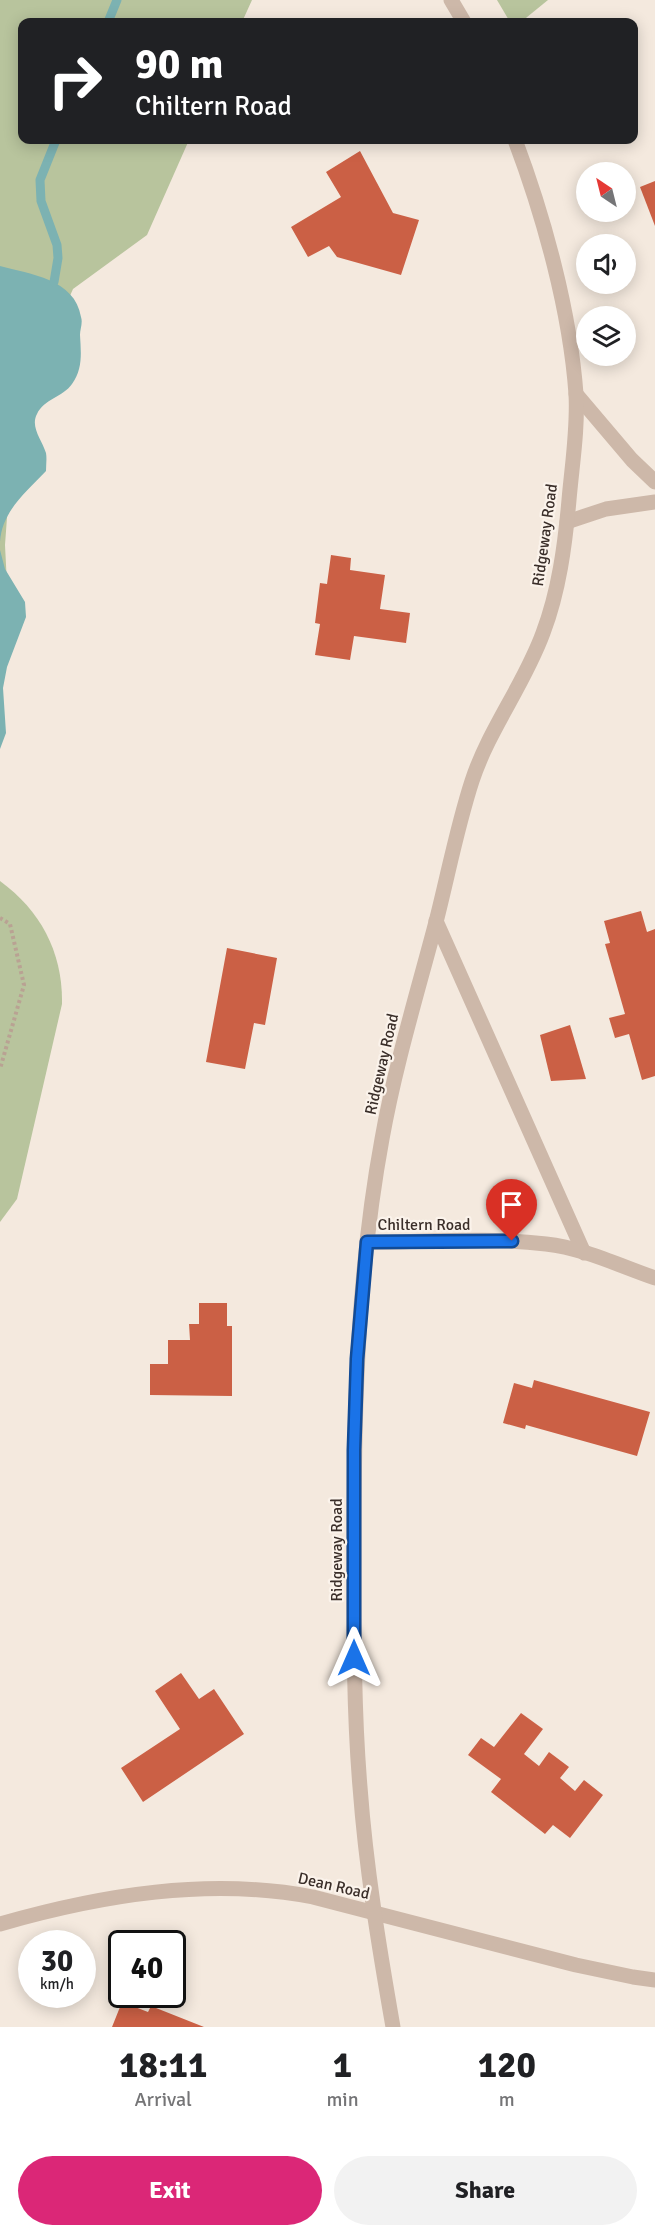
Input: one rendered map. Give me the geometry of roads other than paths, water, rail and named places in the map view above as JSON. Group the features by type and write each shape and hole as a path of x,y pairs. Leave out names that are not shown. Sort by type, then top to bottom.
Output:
{"street":[{"path":"451,0 462,18"},
{"name":"Ridgeway Road","path":"393,2027 373,1912 359,1783 354,1658 354,1439 357,1359 367,1242 383,1134 406,1036 473,777 491,735 526,672 544,632 560,573 567,522 576,394 566,323 545,230 516,144"},
{"path":"576,394 632,460 655,482"},
{"path":"567,522 606,509 655,502"},
{"path":"436,921 584,1253"},
{"name":"Chiltern Road","path":"367,1242 512,1241 548,1244 584,1253 655,1278"},
{"name":"Dean Road","path":"0,1924 54,1909 104,1900 203,1889 292,1893 576,1965 655,1980"}],"water":[{"path":"0,266 50,280 61,286 77,304 82,322 80,361 76,378 64,392 40,409 35,419 36,429 46,453 46,471 10,511 0,542"},
{"path":"0,550 5,569 25,602 26,617 7,667 3,688 6,733 0,749"}],"waterway":[{"path":"110,18 117,0"},
{"path":"54,144 40,180 41,201 57,245 58,258 54,282"}]}
